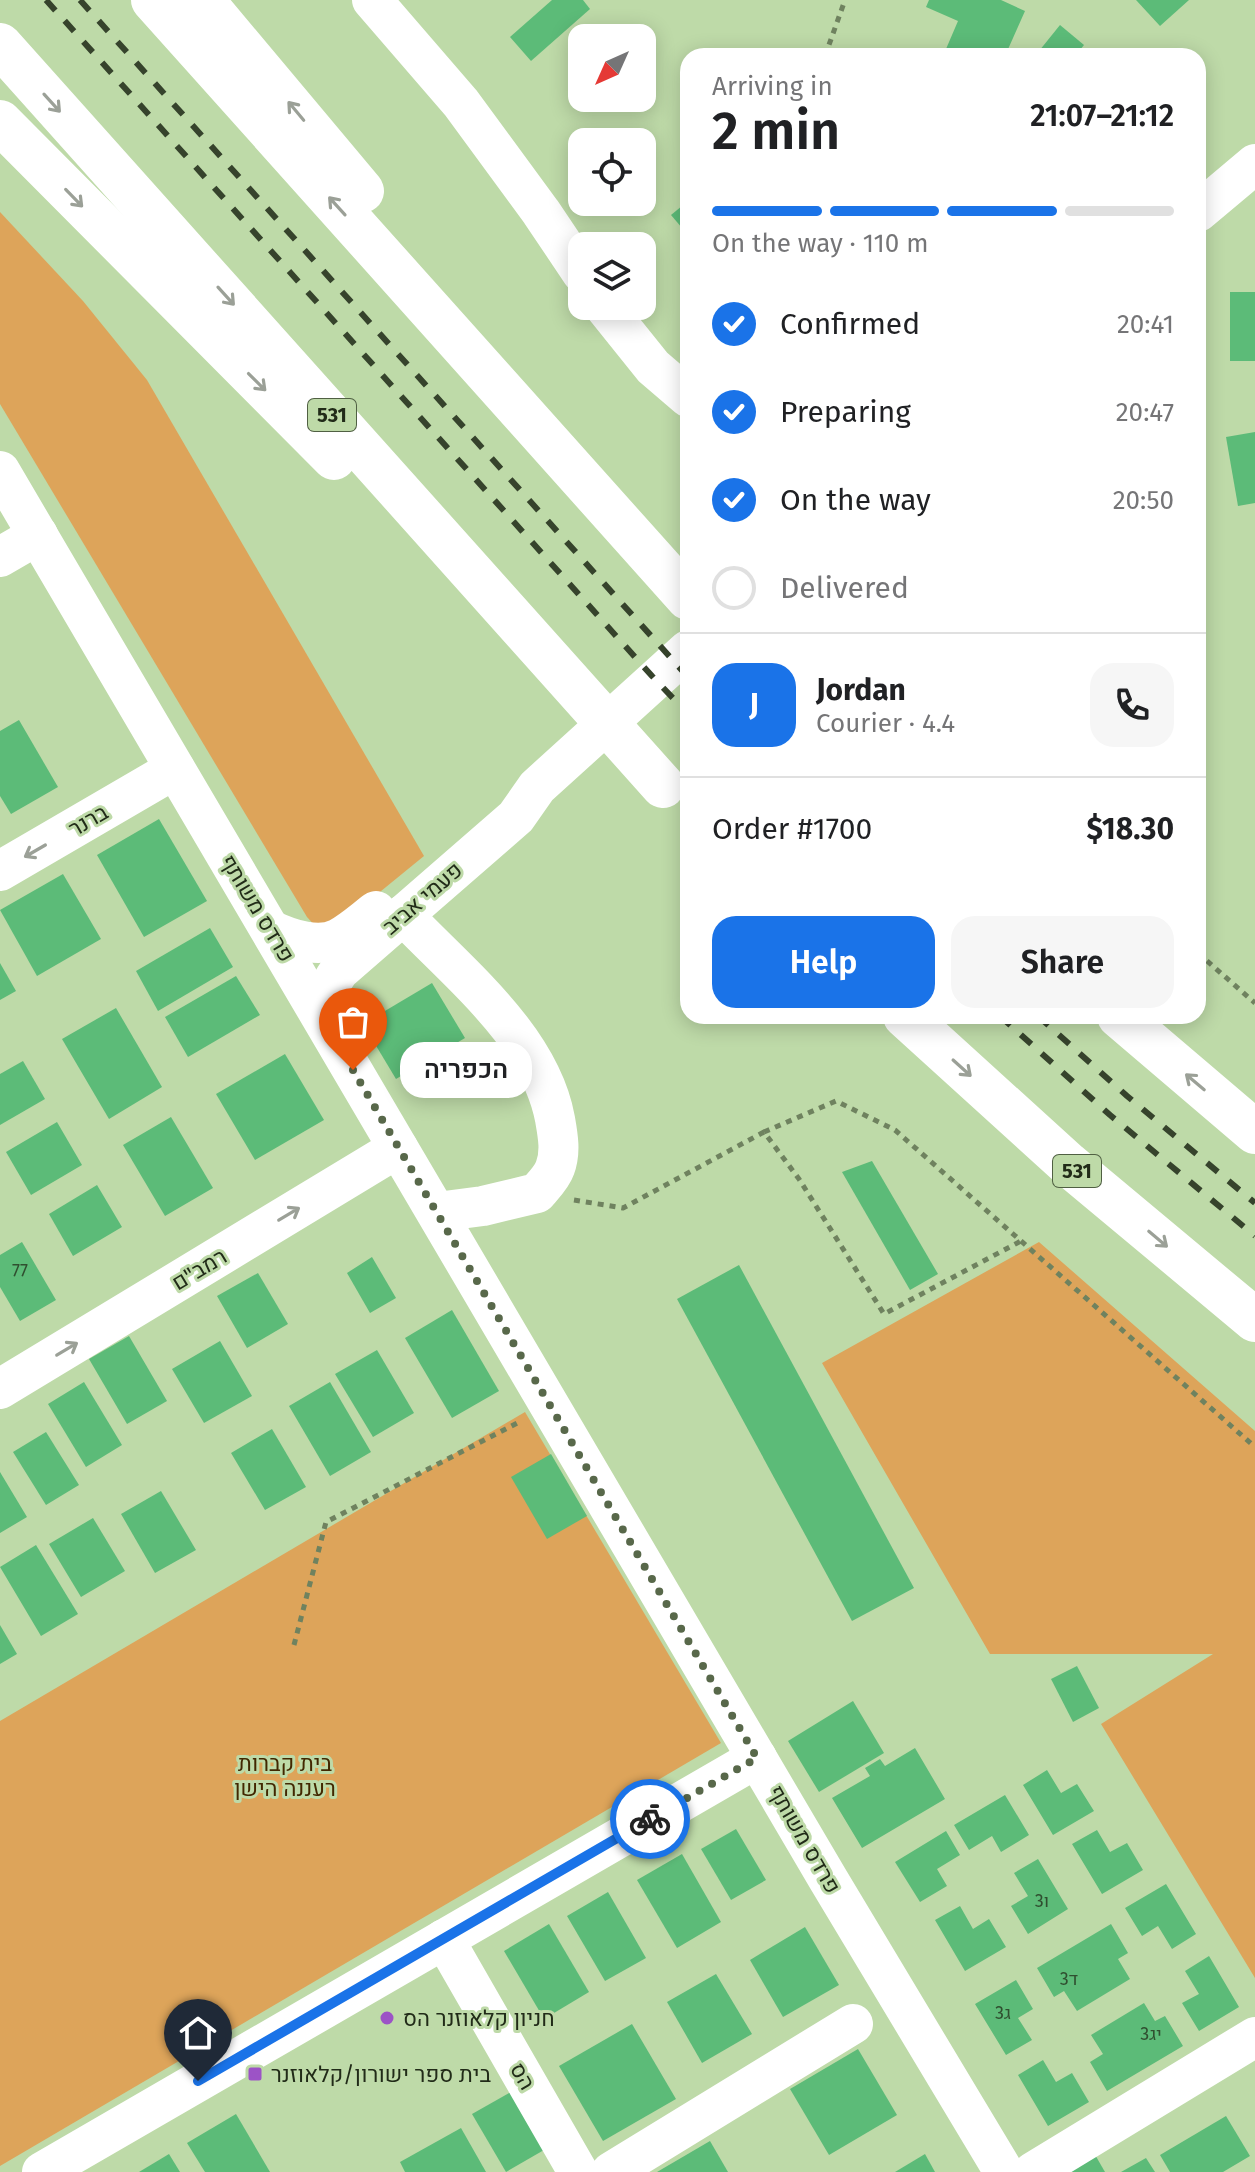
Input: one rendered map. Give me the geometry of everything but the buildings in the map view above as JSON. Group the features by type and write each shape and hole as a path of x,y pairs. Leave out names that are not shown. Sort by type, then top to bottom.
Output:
{"highway":[{"path":"153,0 680,589"},
{"path":"202,0 680,568"},
{"name":"531","path":"0,45 676,798"},
{"path":"0,122 151,277 676,798"},
{"name":"531","path":"914,1024 1068,1164 1255,1320"},
{"path":"1128,1024 1255,1132"}],"street":[{"path":"372,0 461,103 568,252"},
{"path":"1206,205 1255,164"},
{"path":"615,320 653,367 680,390"},
{"name":"פרדס משותף","path":"0,471 1004,2172"},
{"path":"0,557 38,535"},
{"name":"פעמי אביב","path":"271,930 303,941 321,943 338,939 401,893 496,813 537,787 680,657"},
{"name":"ברנר","path":"0,871 175,769"},
{"name":"פעמי אביב","path":"323,1018 328,986 339,971 516,817 537,787"},
{"path":"403,915 477,988 531,1056 551,1100 559,1143 555,1170 537,1193 483,1206 437,1212"},
{"name":"רמב\"ם","path":"0,1389 398,1148"},
{"path":"42,2172 757,1758"},
{"name":"הס","path":"444,1939 578,2172"},
{"path":"611,2172 853,2024"},
{"path":"1033,2172 1255,2037"}],"path":[{"path":"828,48 845,0"},
{"path":"1206,960 1255,1003"},
{"path":"537,1193 623,1208 764,1132 836,1101 895,1130 1255,1447"},
{"path":"764,1132 799,1179 884,1314 1021,1241"},
{"path":"294,1645 326,1522 550,1406"}],"green space":[{"path":"0,212 83,301 147,380 424,856 348,918 316,927 307,917 0,404"},
{"path":"1039,1242 1255,1431 1255,1978 1101,1724 1213,1654 990,1654 822,1363"},
{"name":"בית קברות רעננה הישן","path":"525,1412 721,1743 0,2166 0,1721"}],"railway":[{"path":"46,0 680,706"},
{"path":"80,0 680,668"},
{"path":"1009,1024 1110,1115 1255,1236"},
{"path":"1047,1024 1255,1203"}],"way so far":[{"path":"353,1070 757,1758 650,1819"}],"place":[{"name":"הכפריה","path":"353,1070"},
{"name":"חניון קלאוזנר הס","path":"387,2018"},
{"name":"בית ספר ישורון/קלאוזנר","path":"255,2074"}],"route":[{"path":"198,2081 650,1819"}]}
